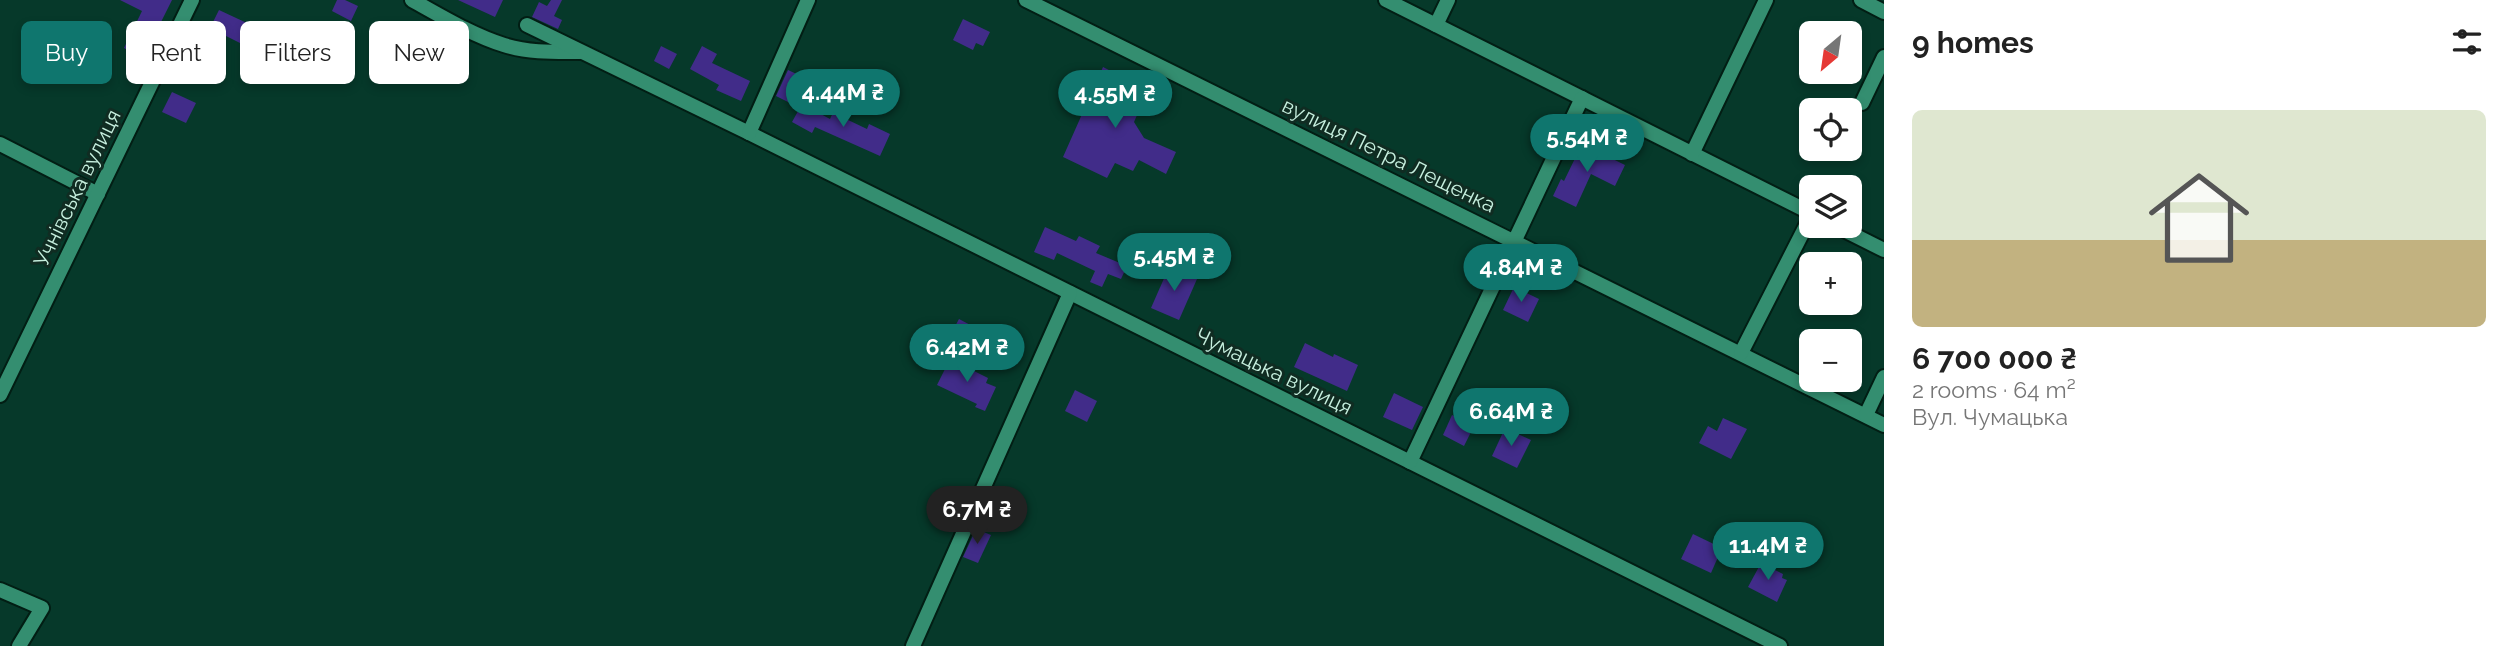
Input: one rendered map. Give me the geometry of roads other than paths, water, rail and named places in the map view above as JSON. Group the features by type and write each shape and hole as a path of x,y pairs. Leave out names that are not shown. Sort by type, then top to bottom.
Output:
{"street":[{"name":"Учнівська вулиця","path":"0,395 192,0"},
{"path":"412,0 505,46 546,52 585,52"},
{"path":"749,133 808,0"},
{"name":"вулиця Петра Лещенка","path":"1026,0 1884,425"},
{"path":"1386,0 1799,208"},
{"path":"1436,25 1448,0"},
{"path":"1692,154 1766,0"},
{"path":"1861,0 1884,12"},
{"name":"Чумацька вулиця","path":"527,25 1780,646"},
{"path":"1862,101 1884,57"},
{"path":"1410,463 1582,98"},
{"path":"0,144 99,194"},
{"path":"1741,353 1799,238"},
{"path":"1860,238 1884,250"},
{"path":"914,646 1070,293"},
{"path":"1866,415 1884,377"},
{"path":"0,590 42,608 19,646"}]}
